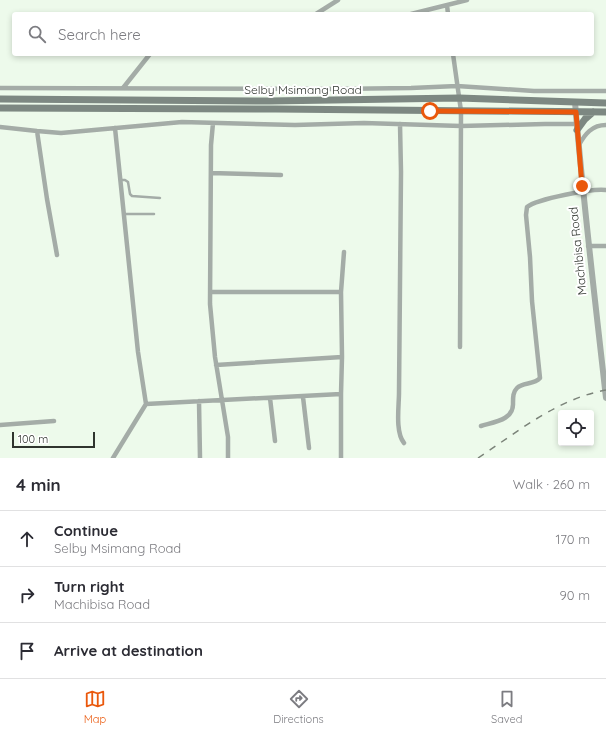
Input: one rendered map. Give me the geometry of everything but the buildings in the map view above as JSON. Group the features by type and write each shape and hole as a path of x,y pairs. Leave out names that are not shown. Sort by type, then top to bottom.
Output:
{"main road":[{"name":"Selby Msimang Road","path":"0,99 270,101 459,98 606,103"},
{"name":"Selby Msimang Road","path":"0,108 606,112"},
{"path":"577,127 594,112"}],"street":[{"path":"319,12 338,0"},
{"path":"419,12 467,0"},
{"path":"447,5 448,12"},
{"path":"123,88 148,56"},
{"path":"453,56 461,112 460,347"},
{"path":"0,88 351,89 457,86 511,90 606,91"},
{"name":"Machibisa Road","path":"575,102 582,192 606,398"},
{"path":"0,127 61,132 182,122 294,125 400,124 461,126 545,124 577,127"},
{"path":"213,123 210,292 213,342 228,437 228,458"},
{"path":"400,124 401,172 398,393 399,428 401,440 404,443"},
{"path":"578,146 590,130 595,127 606,125"},
{"path":"113,458 146,404 138,352 119,180 115,128"},
{"path":"36,131 57,255"},
{"path":"211,173 281,174"},
{"path":"481,426 502,420 508,416 512,412 513,397 521,384 537,381 540,378 532,301 526,215 527,207 538,202 595,189 606,190"},
{"path":"588,246 606,246"},
{"path":"341,458 341,292 344,252"},
{"path":"210,292 341,292"},
{"path":"216,365 342,357"},
{"path":"146,404 341,394"},
{"path":"303,397 309,448"},
{"path":"270,398 275,441"},
{"path":"199,401 200,458"},
{"path":"0,425 54,421"}],"lane":[{"path":"119,180 125,180 128,182 130,194 132,196 160,198"},
{"path":"123,214 154,214"}],"railway":[{"path":"478,458 555,408 588,394 606,390"}],"route":[{"path":"430,111 576,112 582,186"}]}
